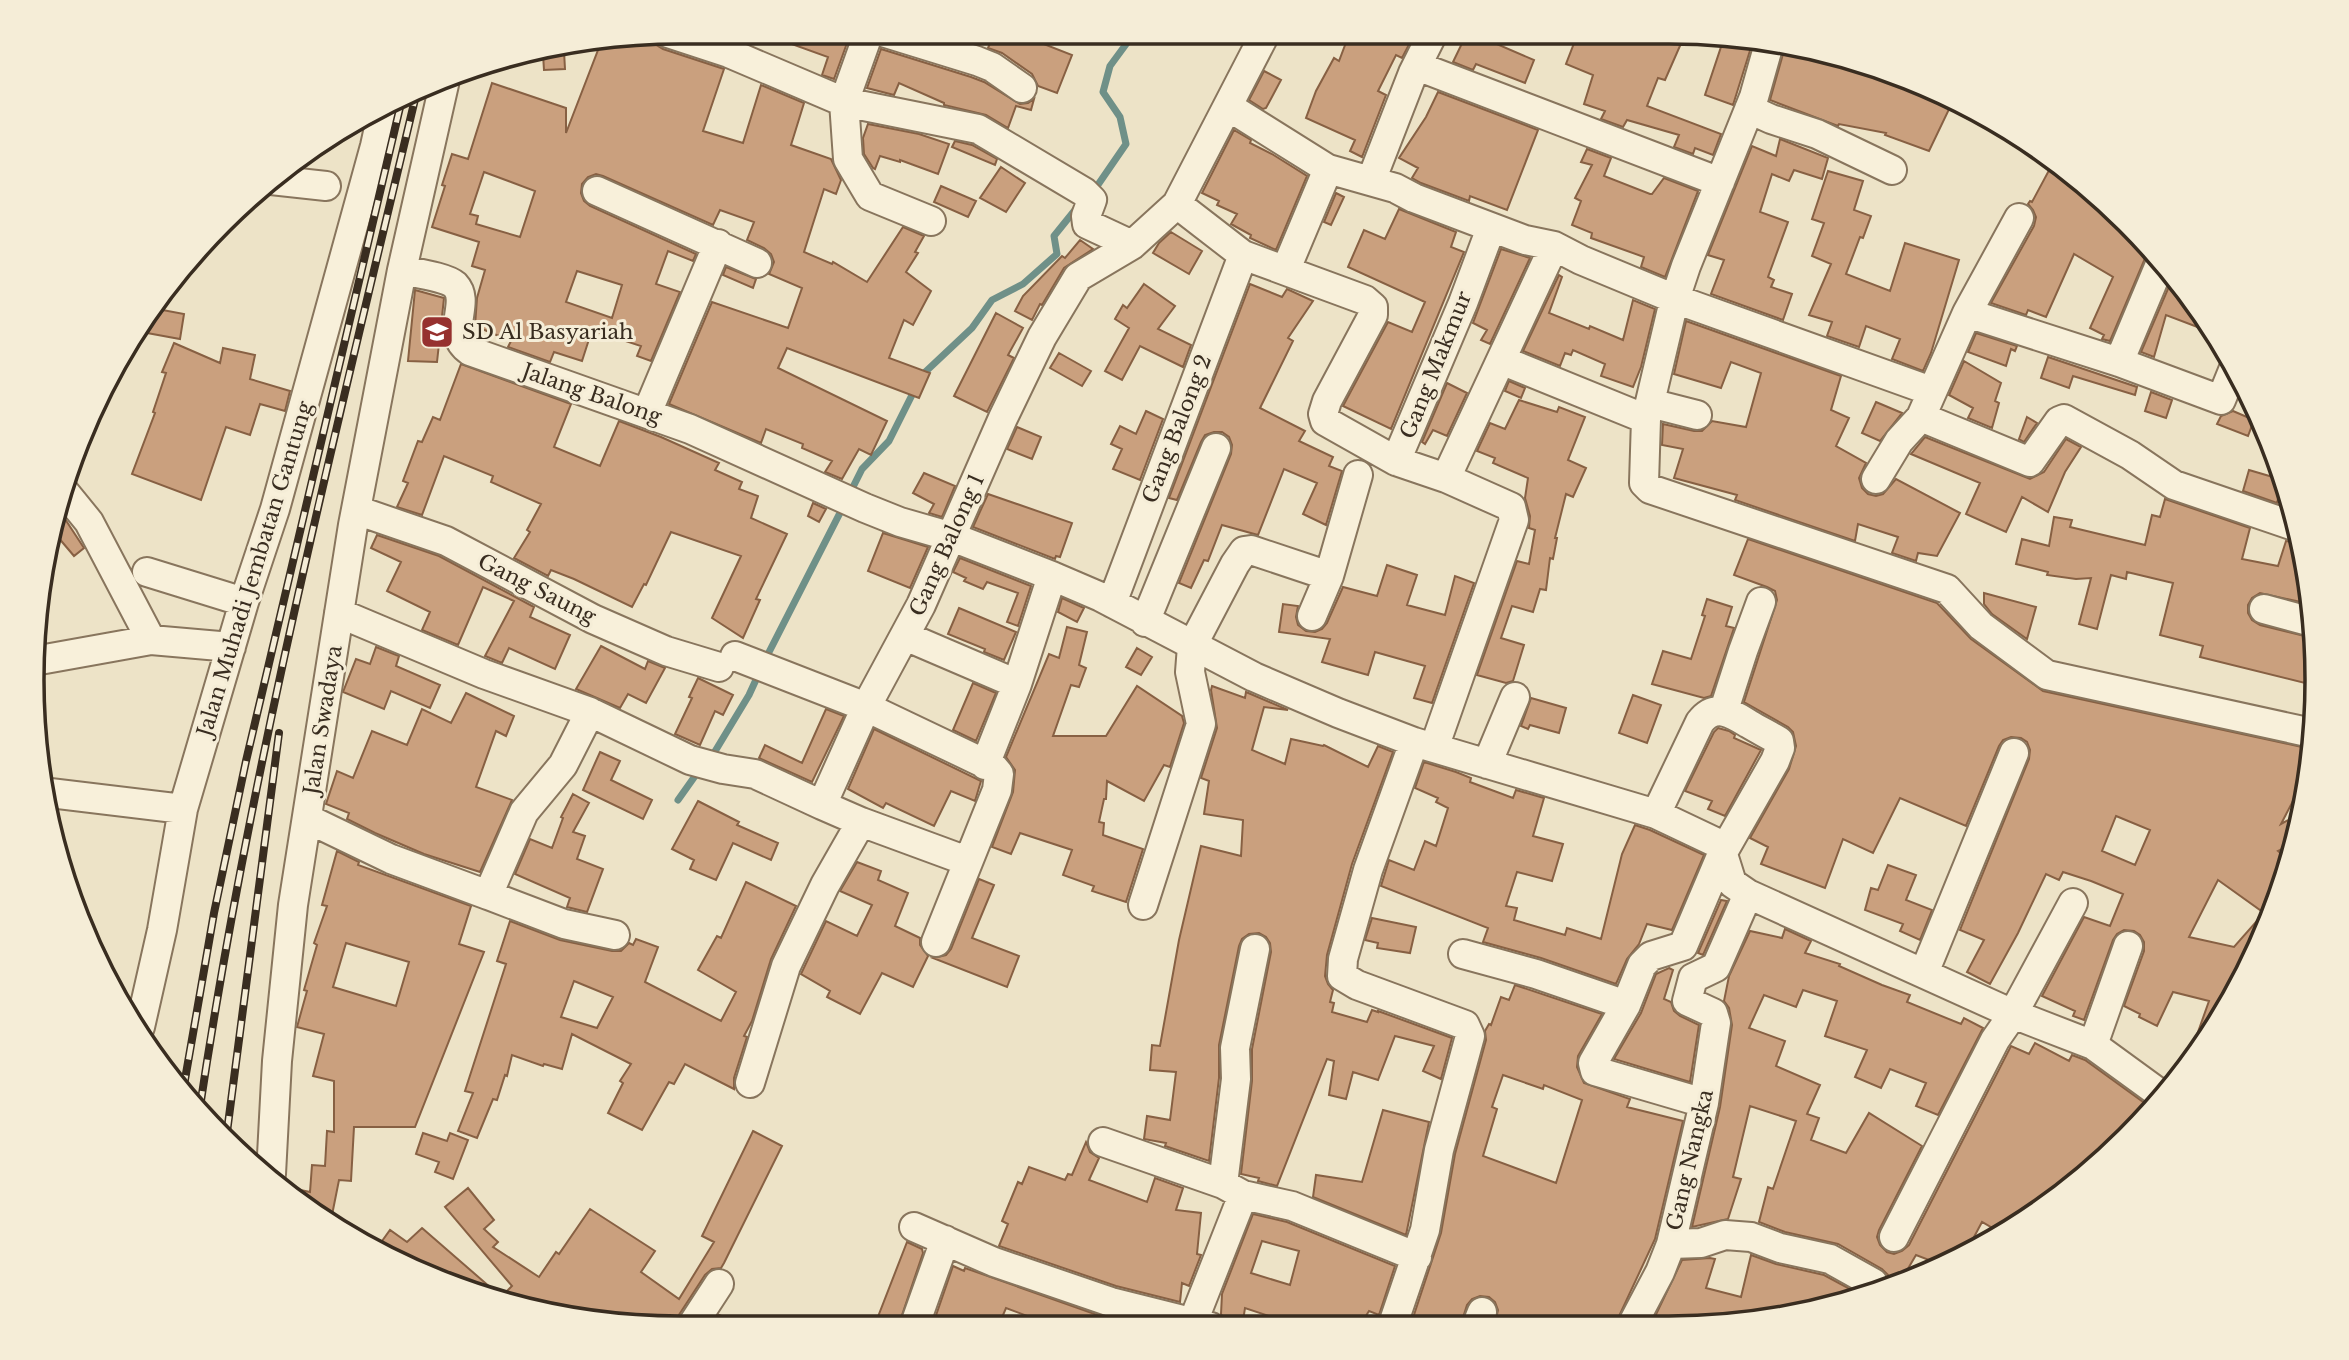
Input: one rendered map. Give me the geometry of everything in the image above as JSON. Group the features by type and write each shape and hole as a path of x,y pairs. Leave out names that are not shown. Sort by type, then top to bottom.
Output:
{"street":[{"path":"702,44 844,102 978,129 1088,196 1087,223 1132,245"},
{"path":"865,44 844,102 848,159 870,196 930,221"},
{"path":"922,44 992,67 1022,88"},
{"name":"Gang Balong 1","path":"822,805 866,707 905,636 952,537 1023,375 1078,277 1132,245 1177,204 1260,44"},
{"path":"1371,181 1428,44"},
{"path":"1767,52 1749,109 1675,299 1648,411 1644,483 1650,489 1947,589 1981,626 2047,675 2303,731"},
{"path":"1417,66 1720,182"},
{"name":"Jalan Swadaya","path":"271,1167 277,1061 293,905 339,613 402,270 443,90"},
{"path":"1229,107 1328,169 1395,188 1491,228 1553,246 1926,404 2030,461 2059,421 2064,419 2130,455 2174,485 2286,523"},
{"path":"1749,109 1817,134 1892,170"},
{"name":"Jalan Muhadi Jembatan Gantung","path":"139,1014 162,930 183,809 244,602 275,509 381,119"},
{"path":"1286,269 1328,169"},
{"path":"285,182 326,186"},
{"path":"597,191 757,262"},
{"path":"1177,204 1243,255 1365,300 1373,307 1373,315 1327,401 1323,414 1325,421 1335,428 1396,461"},
{"path":"1876,479 1926,404 1967,313 2020,218"},
{"name":"Gang Makmur","path":"1424,745 1514,520 1511,507 1446,478 1396,461 1463,303 1491,228"},
{"path":"646,413 718,244"},
{"path":"1446,478 1553,246"},
{"name":"Gang Balong 2","path":"1112,603 1243,255"},
{"name":"Jalang Balong","path":"402,270 447,280 455,285 460,301 458,339 470,351 690,429 865,508 900,522 952,537 1052,576 1112,603 1192,646 1297,696 1424,745 1656,814 1715,842 1721,848 1722,854"},
{"path":"2119,362 2157,272"},
{"path":"1967,313 2119,362 2221,400 2229,379"},
{"path":"1501,360 1648,411 1697,415"},
{"path":"1145,622 1216,448"},
{"path":"1312,616 1329,576 1358,475"},
{"path":"70,499 89,522 151,640"},
{"name":"Gang Saung","path":"356,510 446,541 593,619 666,651 745,665 866,707 985,765"},
{"path":"1143,905 1201,724 1190,672 1192,646 1235,564 1244,551 1251,550 1329,576"},
{"path":"147,572 244,602"},
{"path":"936,942 999,780 999,774 994,768 985,765 1017,684 1052,576"},
{"path":"1724,710 1761,602"},
{"path":"2264,609 2302,619"},
{"path":"339,613 484,674 590,712 690,760 755,774 861,822 967,861"},
{"path":"905,636 1017,684"},
{"path":"44,659 151,640 231,647"},
{"path":"1487,764 1515,697"},
{"path":"1656,814 1700,722 1709,714 1724,710 1779,741 1780,748 1722,854 1683,946 1651,956 1642,965 1626,1005 1593,1063 1595,1071 1704,1103"},
{"path":"488,895 521,819 563,765 590,712"},
{"path":"1396,1316 1425,1230 1439,1150 1462,1072 1469,1030 1465,1025 1347,981 1342,976 1341,968 1368,870 1424,745"},
{"path":"1924,973 2014,753"},
{"path":"54,794 183,809"},
{"path":"308,819 391,859 564,924 615,935"},
{"path":"750,1083 786,966 825,885 861,822"},
{"path":"1722,854 1732,883 1748,894 2012,1014 2094,1045 2155,1090"},
{"name":"Gang Nangka","path":"1638,1316 1671,1244 1704,1103 1716,1023 1713,1013 1687,1001 1693,978 1716,967 1748,894"},
{"path":"1894,1237 1995,1040 2073,902"},
{"path":"2094,1045 2128,946"},
{"path":"1200,1316 1233,1190 1235,1048 1255,949"},
{"path":"1463,954 1536,974 1626,1005"},
{"path":"1103,1142 1233,1190 1292,1206 1417,1258"},
{"path":"914,1227 994,1262 1111,1302 1164,1316"},
{"path":"1671,1244 1701,1242 1725,1235 1751,1237 1780,1248 1830,1259 1872,1283"},
{"path":"918,1316 946,1240"},
{"path":"698,1316 719,1284"}],"building":[{"path":"792,44 847,44 834,79 822,75 828,57"},
{"path":"990,44 1044,44 1072,55 1057,93 1038,86 1032,74 1002,53 988,48"},
{"path":"1345,44 1409,44 1402,58 1396,55 1378,91 1386,95 1362,157 1350,151 1355,140 1306,118 1316,91 1334,58 1339,61"},
{"path":"1462,44 1497,44 1534,60 1525,83 1476,64 1473,70 1453,62"},
{"path":"1574,44 1681,44 1665,80 1658,78 1647,106 1721,134 1713,155 1695,148 1693,154 1674,147 1679,135 1627,120 1623,127 1601,119 1605,111 1584,104 1593,75 1566,64"},
{"path":"656,45 724,69 703,131 743,143 761,85 804,103 791,145 831,159 841,180 836,194 824,189 804,252 832,264 833,262 867,282 903,227 924,236 915,252 918,253 906,272 931,291 913,325 904,320 889,358 930,373 919,398 787,348 778,368 887,421 871,455 859,449 842,479 825,472 832,461 802,448 803,444 766,429 761,443 669,404 712,302 788,328 802,288 769,274 774,262 771,254 747,240 754,222 720,210 713,225 603,176 596,174 588,177 582,184 581,193 590,206 696,254 693,261 668,251 656,284 680,292 651,361 637,356 641,346 592,330 582,361 554,352 550,362 508,347 511,341 475,326 477,298 485,270 472,266 479,242 432,227 452,154 468,159 492,83 566,108 566,133 599,49","holes":["484,172 535,191 520,237 476,224 478,216 470,214","577,271 622,285 612,318 566,302"]},
{"path":"1721,46 1751,49 1733,105 1705,95"},
{"path":"881,49 984,82 1020,104 1034,99 1031,110 1016,106 1008,128 986,115 944,105 899,83 894,95 867,88"},
{"path":"1783,54 1834,65 1874,78 1949,109 1929,151 1885,135 1886,133 1839,124 1838,126 1770,100"},
{"path":"564,55 565,69 544,70 543,59"},
{"path":"1264,71 1281,80 1263,109 1249,100"},
{"path":"1438,92 1538,130 1507,210 1470,196 1469,201 1421,183 1412,178 1418,168 1399,158 1426,117"},
{"path":"868,124 919,134 949,144 938,174 900,160 880,156 875,169 873,168 864,154 863,138"},
{"path":"1234,130 1251,140 1250,143 1307,176 1276,250 1250,238 1251,235 1231,224 1237,214 1217,205 1219,201 1202,193"},
{"path":"1780,139 1828,158 1822,179 1794,170 1789,181 1772,174 1760,212 1788,222 1768,277 1774,280 1771,287 1792,294 1783,320 1711,294 1724,260 1708,255 1752,146 1776,156"},
{"path":"955,141 972,145 997,159 995,165 952,147"},
{"path":"1587,149 1611,158 1604,176 1650,194 1664,178 1698,191 1665,277 1641,267 1644,257 1591,238 1592,233 1572,225 1581,201 1575,198 1592,165 1581,162"},
{"path":"1001,167 1025,183 1006,212 980,198"},
{"path":"2049,170 2089,202 2145,258 2110,341 2102,339 2104,335 2090,328 2113,277 2074,254 2046,317 2028,310 2026,315 1991,303 2034,226 2036,217 2028,204 2032,202"},
{"path":"1828,171 1863,181 1854,210 1871,216 1846,274 1890,291 1905,243 1959,260 1923,371 1892,359 1900,339 1866,326 1859,347 1827,336 1832,322 1809,315 1831,264 1812,256 1824,223 1812,219"},
{"path":"941,186 976,201 968,217 934,202"},
{"path":"1336,193 1344,197 1331,225 1324,222"},
{"path":"1399,209 1456,232 1451,247 1464,252 1391,429 1343,406 1388,322 1412,332 1425,302 1348,267 1364,230 1385,239"},
{"path":"1171,232 1202,251 1189,274 1153,253"},
{"path":"1080,240 1093,249 1064,268 1032,320 1015,311 1023,296 1062,256 1065,258"},
{"path":"1501,249 1530,258 1490,344 1481,340 1487,330 1473,323"},
{"path":"726,267 756,279 753,288 723,275"},
{"path":"1559,275 1562,277 1549,313 1589,329 1590,326 1623,340 1633,300 1655,309 1641,367 1633,387 1601,376 1605,364 1573,350 1571,355 1565,353 1560,366 1523,351"},
{"path":"1144,284 1175,306 1158,329 1191,345 1183,367 1140,346 1122,380 1105,371 1129,328 1115,319 1123,305 1127,308"},
{"path":"1250,284 1282,297 1287,289 1313,301 1288,338 1293,341 1260,408 1305,431 1299,441 1333,457 1329,466 1342,471 1326,525 1303,514 1317,483 1284,469 1258,535 1222,525 1208,561 1204,560 1191,588 1179,583 1231,454 1229,437 1222,432 1205,435 1177,500 1169,498"},
{"path":"2169,287 2198,327 2166,315 2154,357 2141,352"},
{"path":"415,290 444,298 437,362 408,361"},
{"path":"163,310 184,314 180,339 147,333"},
{"path":"996,313 1023,328 1008,355 1014,358 987,412 954,396"},
{"path":"1686,321 1841,376 1831,410 1849,418 1836,446 1866,463 1859,478 1862,488 1868,494 1876,496 1883,494 1896,479 1960,513 1937,556 1918,553 1916,561 1892,553 1898,537 1858,524 1855,541 1735,500 1737,495 1674,478 1683,449 1662,445 1663,424 1694,431 1702,431 1712,421 1746,427 1761,373 1731,362 1721,388 1674,374"},
{"path":"1976,333 2017,346 2015,351 2011,349 2006,366 1968,352"},
{"path":"174,343 220,363 223,348 255,355 250,379 290,391 285,411 260,404 250,435 226,427 201,500 132,474 155,413 153,412 166,373 162,372"},
{"path":"1059,353 1091,371 1082,386 1050,368"},
{"path":"2048,357 2137,387 2135,395 2073,376 2069,388 2041,378"},
{"path":"1964,361 2001,383 1995,401 1999,403 1992,428 1968,418 1973,408 1949,395"},
{"path":"461,364 571,404 554,447 600,466 619,421 719,463 715,470 742,482 739,489 758,496 751,518 787,534 756,599 760,600 743,638 712,618 741,556 671,532 646,585 644,584 632,607 574,579 551,570 548,576 514,558 530,532 527,530 541,504 491,482 493,476 444,456 422,515 397,507 408,483 403,481 418,441 422,442 433,417 440,420"},
{"path":"1509,381 1525,388 1521,398 1505,391"},
{"path":"1447,383 1467,393 1447,436 1433,430 1425,444 1422,442"},
{"path":"2151,392 2172,400 2166,418 2145,411"},
{"path":"1519,400 1557,412 1559,407 1585,417 1568,460 1586,468 1573,497 1566,494 1555,538 1553,559 1550,558 1546,590 1540,589 1533,612 1512,606 1501,638 1524,645 1513,681 1506,683 1477,675 1517,561 1529,564 1535,530 1529,528 1530,516 1525,498 1528,478 1493,463 1495,458 1477,451 1490,423 1505,429"},
{"path":"1876,402 1902,413 1880,441 1862,433"},
{"path":"1146,411 1163,419 1140,480 1113,469 1122,449 1111,444 1120,426 1136,434"},
{"path":"2233,411 2248,418 2252,426 2248,436 2217,424 2221,416"},
{"path":"2027,417 2037,423 2024,442 2019,439"},
{"path":"1017,427 1041,437 1032,459 1007,449"},
{"path":"1925,437 2030,479 2044,472 2066,439 2081,447 2065,472 2048,512 2022,497 2006,532 1966,514 1980,483 1911,454"},
{"path":"2249,470 2272,477 2278,498 2277,503 2243,491"},
{"path":"924,473 955,486 942,517 929,513 934,504 913,493"},
{"path":"988,494 1072,523 1060,557 1056,556 1055,559 973,527"},
{"path":"2165,499 2250,528 2242,559 2278,566 2286,541 2290,541 2300,602 2260,593 2252,598 2248,613 2252,620 2260,625 2304,636 2305,683 2200,657 2203,646 2160,635 2173,583 2127,572 2126,579 2111,575 2097,629 2079,624 2091,578 2047,575 2048,572 2016,564 2022,539 2049,546 2054,517 2072,520 2070,527 2145,545 2152,515 2160,517"},
{"path":"813,503 826,509 819,522 808,516"},
{"path":"64,520 84,548 74,556 60,539"},
{"path":"883,533 928,547 910,588 868,571"},
{"path":"377,535 439,556 534,607 530,617 570,635 555,669 509,648 502,663 485,656 514,601 483,587 458,645 422,630 430,612 387,591 401,562 371,548"},
{"path":"1748,539 1937,603 1971,639 2043,691 2302,747 2294,799 2281,824 2290,819 2284,845 2278,851 2281,854 2261,911 2218,880 2189,937 2234,947 2258,919 2240,961 2197,1034 2209,1001 2173,992 2157,1026 2124,1006 2144,951 2144,942 2134,931 2124,930 2113,940 2084,1020 2073,1016 2075,1011 2042,996 2084,917 2110,926 2123,894 2063,872 2059,880 2046,874 1990,984 1967,972 1984,940 1960,930 2029,759 2027,742 2021,738 2011,737 2003,740 1999,746 1966,826 1900,798 1873,853 1843,839 1825,888 1761,864 1768,847 1750,838 1789,769 1796,746 1793,732 1788,727 1744,702 1777,600 1775,591 1734,575","holes":["2116,816 2150,830 2135,865 2102,851"]},
{"path":"960,558 1031,586 1018,626 1007,622 1018,593 987,582 983,589 964,581 966,578 953,572"},
{"path":"1387,565 1417,575 1407,605 1445,615 1455,576 1474,583 1432,703 1414,698 1425,666 1375,652 1368,675 1322,662 1330,639 1279,632 1283,604 1298,606 1298,625 1306,631 1315,632 1327,623 1343,587 1377,596"},
{"path":"1984,593 2036,607 2027,639 1992,614 1984,604"},
{"path":"1062,598 1084,608 1077,622 1058,612"},
{"path":"1707,599 1732,607 1726,626 1734,628 1711,696 1704,698 1652,684 1663,651 1691,659 1705,616 1702,615"},
{"path":"959,608 1016,632 1004,660 948,634"},
{"path":"1067,627 1087,632 1079,665 1086,668 1079,687 1071,685 1053,736 1106,736 1137,686 1182,716 1184,723 1170,767 1164,765 1144,801 1107,781 1106,799 1099,822 1104,823 1103,835 1143,849 1126,902 1092,891 1094,886 1063,875 1072,850 1020,833 1011,854 992,847 1013,792 1015,770 1006,757 1049,654 1059,658"},
{"path":"601,646 645,669 648,661 665,668 646,703 628,694 620,708 576,689"},
{"path":"376,647 399,656 396,666 440,685 430,708 391,691 384,709 343,692 356,659 370,664"},
{"path":"1137,648 1152,657 1141,675 1126,667"},
{"path":"698,678 733,695 723,715 715,711 700,745 675,734"},
{"path":"973,683 996,693 976,741 953,730"},
{"path":"1212,686 1245,698 1246,692 1288,710 1264,707 1252,750 1285,764 1291,739 1324,745 1368,767 1378,746 1393,752 1352,864 1327,955 1325,976 1333,990 1330,1002 1334,1003 1332,1012 1367,1022 1372,1010 1378,1011 1452,1038 1441,1079 1423,1071 1434,1046 1395,1036 1378,1080 1353,1072 1346,1099 1329,1095 1334,1061 1327,1059 1277,1186 1241,1174 1252,1081 1252,1049 1271,952 1270,943 1259,933 1249,934 1242,939 1239,946 1219,1045 1219,1078 1209,1161 1165,1146 1166,1143 1144,1139 1147,1116 1170,1120 1176,1072 1150,1070 1152,1045 1160,1046 1179,940 1201,846 1241,856 1243,820 1204,814 1209,781 1201,778 1217,728"},
{"path":"466,693 514,716 506,736 496,731 476,787 512,800 480,872 424,854 375,833 347,819 349,813 326,804 337,771 353,778 372,731 407,745 422,709 451,723"},
{"path":"1633,695 1661,705 1647,743 1619,733"},
{"path":"1531,698 1566,708 1559,733 1530,725 1528,729 1521,726"},
{"path":"826,709 844,716 812,782 759,758 765,745 802,763"},
{"path":"1718,728 1729,731 1735,735 1734,738 1761,750 1725,816 1708,809 1712,801 1685,791"},
{"path":"874,729 981,781 975,801 951,791 934,826 886,803 883,808 848,789"},
{"path":"600,752 620,761 611,780 652,800 643,819 583,790"},
{"path":"1424,762 1471,778 1470,782 1513,798 1516,790 1544,798 1533,836 1563,844 1552,881 1517,872 1506,906 1517,908 1514,920 1565,935 1567,928 1601,939 1622,854 1635,825 1704,855 1672,930 1647,924 1616,984 1541,958 1483,942 1488,928 1381,886 1389,860 1414,870 1425,841 1436,846 1448,808 1436,802 1438,798 1415,788"},
{"path":"573,794 589,803 573,832 585,836 577,859 603,869 587,912 567,907 570,898 515,874 530,839 552,848 563,818 561,817"},
{"path":"698,801 739,822 737,825 778,843 771,860 733,843 716,880 690,869 694,860 672,849"},
{"path":"337,851 359,862 358,865 471,906 459,944 484,952 415,1127 354,1127 351,1181 339,1180 333,1212 300,1190 310,1192 312,1165 325,1166 327,1131 334,1132 334,1081 313,1076 324,1034 297,1027 317,945 314,943 327,906 322,905","holes":["346,943 409,962 396,1006 333,987"]},
{"path":"857,862 881,871 878,880 908,893 895,926 920,938 920,945 928,956 913,987 882,973 860,1014 827,997 830,991 801,974 826,921 857,936 872,905 840,891"},
{"path":"1888,865 1916,875 1906,900 1932,910 1920,940 1900,931 1903,924 1865,910 1871,888 1878,890"},
{"path":"979,879 994,885 972,938 1019,956 1007,987 933,958 946,955 951,949"},
{"path":"746,882 796,906 771,959 752,1021 744,1036 747,1037 734,1078 734,1089 685,1064 674,1084 669,1082 642,1130 608,1113 623,1083 620,1081 631,1064 572,1034 562,1069 544,1064 543,1066 512,1055 497,1100 493,1099 477,1138 458,1131 473,1093 465,1091 506,964 497,961 510,921 560,940 612,951 621,951 629,943 633,945 636,939 658,947 645,982 721,1021 736,992 698,970 717,936 721,938","holes":["574,981 613,997 597,1028 561,1017"]},
{"path":"1721,900 1727,901 1703,955 1698,953"},
{"path":"1372,918 1416,927 1410,953 1377,948 1378,943 1365,940"},
{"path":"1785,929 1811,941 1805,953 1840,964 1839,966 1910,995 1907,1002 1961,1024 1964,1018 1983,1028 1938,1115 1916,1106 1926,1083 1890,1069 1881,1088 1855,1077 1867,1050 1825,1036 1837,1001 1803,990 1796,1007 1764,995 1749,1028 1785,1041 1776,1066 1820,1085 1807,1114 1819,1118 1811,1140 1846,1153 1869,1113 1922,1146 1879,1230 1877,1237 1887,1252 1894,1254 1909,1245 2011,1046 2029,1054 2035,1043 2069,1061 2072,1055 2085,1060 2144,1103 2089,1158 2022,1209 1992,1228 1982,1222 1973,1238 1929,1260 1916,1255 1907,1270 1888,1277 1882,1269 1838,1244 1785,1232 1759,1222 1768,1187 1773,1189 1796,1121 1750,1106 1733,1177 1741,1179 1728,1219 1692,1227 1720,1107 1732,1025 1729,1008 1724,1001 1729,976 1750,931 1782,938"},
{"path":"1669,968 1673,970 1664,999 1671,1002 1674,1011 1680,1016 1699,1025 1690,1082 1614,1059 1641,1013 1656,974"},
{"path":"1515,985 1602,1014 1578,1056 1577,1067 1584,1083 1630,1099 1627,1107 1683,1121 1655,1239 1619,1316 1497,1316 1495,1302 1489,1297 1480,1296 1467,1305 1464,1316 1414,1316 1441,1233 1455,1154 1486,1040 1485,1031 1489,1024 1491,1025 1501,997 1509,1000","holes":["1503,1075 1543,1089 1544,1085 1582,1100 1556,1183 1483,1156 1497,1109 1492,1107"]},
{"path":"1383,1110 1429,1122 1406,1235 1313,1197 1316,1175 1362,1182"},
{"path":"753,1131 782,1146 721,1268 712,1269 705,1275 678,1316 597,1311 507,1292 512,1286 445,1207 468,1188 494,1220 484,1229 498,1242 493,1247 539,1277 556,1252 559,1254 590,1209 655,1251 641,1272 679,1299 714,1242 702,1236"},
{"path":"423,1133 447,1141 450,1133 468,1140 453,1179 435,1172 439,1162 416,1154"},
{"path":"1086,1142 1090,1152 1099,1158 1089,1180 1147,1202 1155,1178 1183,1188 1176,1210 1201,1213 1197,1254 1201,1255 1189,1286 1182,1283 1180,1302 1116,1286 999,1246 1008,1224 1002,1221 1018,1182 1022,1184 1029,1167 1065,1180 1068,1174 1072,1175"},
{"path":"1253,1214 1287,1222 1395,1266 1379,1315 1369,1311 1366,1316 1269,1316 1245,1308 1244,1316 1221,1314 1222,1294","holes":["1262,1241 1299,1251 1290,1285 1251,1273"]},
{"path":"422,1228 490,1287 437,1268 382,1242 390,1230 407,1242"},
{"path":"907,1242 922,1249 923,1253 902,1316 878,1316"},
{"path":"1751,1255 1824,1275 1850,1289 1834,1295 1752,1311 1655,1316 1682,1260 1715,1259 1706,1288 1741,1297"},
{"path":"953,1266 1100,1316 1027,1316 1006,1308 1003,1316 936,1316"}],"waterway":[{"path":"1093,192 1126,144 1120,117 1103,92 1110,66 1126,44"},
{"path":"921,376 972,328 992,300 1023,284 1057,254 1054,236 1079,205"},
{"path":"849,495 862,469 889,441 916,387"},
{"path":"765,660 844,505"},
{"path":"711,758 749,695 760,671"},
{"path":"678,800 700,769"}],"railway":[{"path":"201,1099 244,852 297,599 414,102"},
{"path":"185,1079 214,913 246,761 400,109"},
{"path":"228,1127 279,733"}],"place":[{"name":"SD Al Basyariah","path":"437,332"}]}
